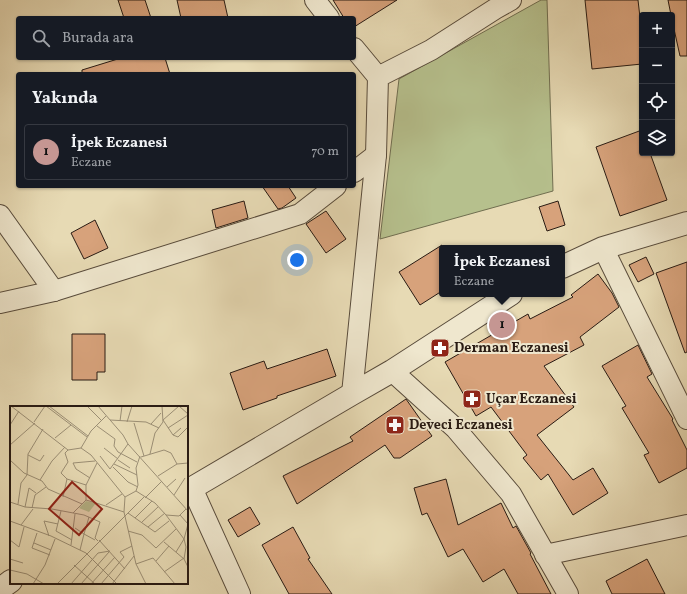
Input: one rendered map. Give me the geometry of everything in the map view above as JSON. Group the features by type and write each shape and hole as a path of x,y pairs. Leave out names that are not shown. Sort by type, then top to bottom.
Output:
{"street":[{"path":"314,0 328,16"},
{"path":"378,77 431,50 511,0"},
{"path":"352,394 376,155 378,77 356,50"},
{"path":"356,170 376,155"},
{"path":"0,303 54,292 300,214 333,188"},
{"path":"0,215 54,292"},
{"path":"565,266 603,248 687,223"},
{"path":"603,248 687,418"},
{"path":"240,594 189,489 392,371 506,297"},
{"path":"392,371 455,428 511,494 568,594"},
{"path":"545,555 687,525"},
{"path":"0,589 10,582"}],"green space":[{"path":"541,0 547,0 553,191 380,239 399,79"}],"building":[{"path":"118,0 145,0 150,16 123,16"},
{"path":"177,0 224,0 228,16 181,16"},
{"path":"333,0 397,0 356,26 356,16 343,16"},
{"path":"585,0 638,0 639,64 592,69"},
{"path":"668,0 687,0 687,56 680,56 675,34 675,12 670,12"},
{"path":"114,60 166,60 169,72 82,72 82,70"},
{"path":"639,131 639,156 651,156 667,200 620,216 596,147"},
{"path":"263,188 289,188 296,198 282,208 278,209"},
{"path":"244,201 248,218 216,228 212,210"},
{"path":"558,201 565,225 547,231 539,207"},
{"path":"326,211 346,239 326,253 306,224"},
{"path":"95,220 108,248 84,259 71,233"},
{"path":"439,247 439,293 420,305 399,272"},
{"path":"646,257 654,274 638,282 629,265"},
{"path":"687,262 687,352 685,353 656,273"},
{"path":"598,274 612,293 619,307 580,337 584,345 544,366 574,407 537,435 573,480 593,468 608,493 573,515 548,474 541,480 523,458 527,455 491,407 476,416 445,362 528,314 530,319 573,297 571,295"},
{"path":"72,334 105,334 105,372 97,372 97,380 72,380"},
{"path":"638,345 652,374 647,377 673,419 672,420 687,450 687,468 659,483 644,455 649,453 622,408 626,406 602,366"},
{"path":"327,349 336,376 277,396 277,398 243,410 230,373 264,361 267,369"},
{"path":"406,399 432,436 400,458 394,458 385,445 297,504 283,476 353,441 350,437"},
{"path":"446,479 458,525 501,503 513,528 516,526 531,553 530,554 551,594 518,594 504,569 483,582 463,549 448,557 427,513 422,515 414,488"},
{"path":"250,507 260,524 238,537 228,520"},
{"path":"293,527 310,558 308,559 332,594 289,594 262,545"},
{"path":"647,559 665,594 612,594 606,581"}],"place":[{"name":"İpek Eczanesi","path":"502,325"},
{"name":"Derman Eczanesi","path":"440,348"},
{"name":"Uçar Eczanesi","path":"472,399"},
{"name":"Deveci Eczanesi","path":"395,425"}]}
